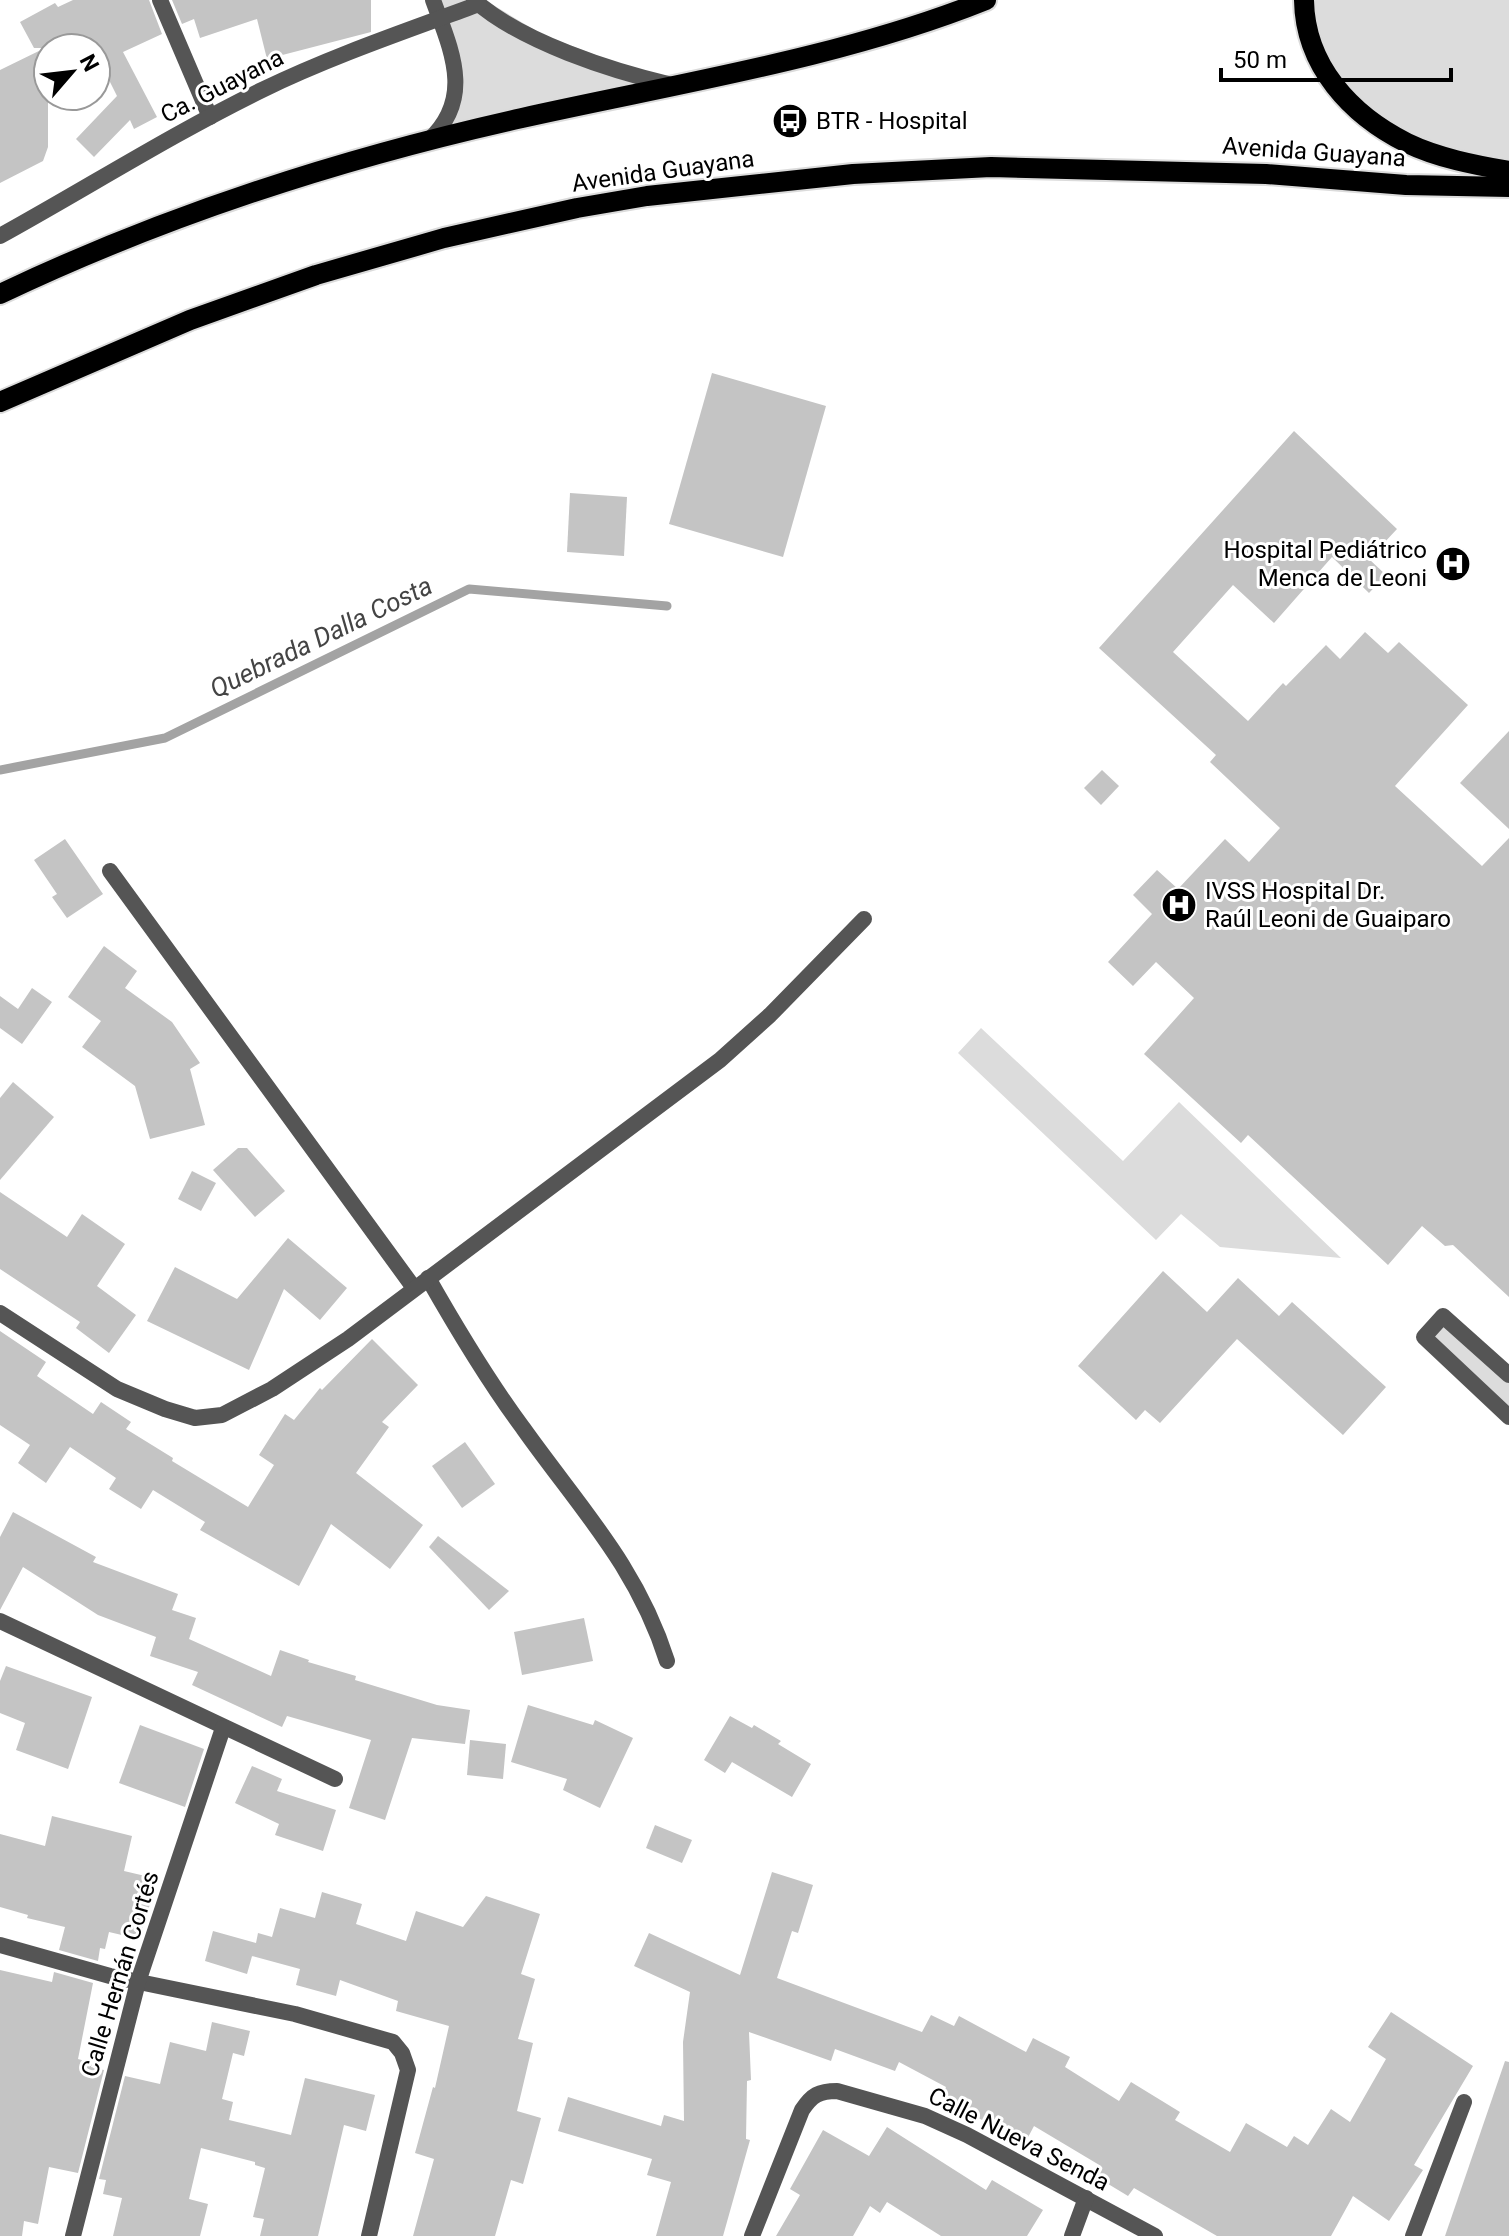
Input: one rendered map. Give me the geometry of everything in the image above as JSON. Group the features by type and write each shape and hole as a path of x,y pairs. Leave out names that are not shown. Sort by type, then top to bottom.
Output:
{"main road":[{"path":"0,294 87,254 201,210 327,168 428,141 830,50 986,0"},
{"path":"1304,0 1310,42 1324,73 1341,95 1367,118 1420,148 1509,171"},
{"name":"Avenida Guayana","path":"0,402 190,320 330,270 444,238 577,208 647,196 853,174 991,167 1266,174 1406,185 1509,187"}],"street":[{"path":"160,0 210,117"},
{"path":"428,141 448,118 457,85 453,61 433,0"},
{"path":"477,2 545,42 624,74 674,85"},
{"name":"Ca. Guayana","path":"0,236 210,117 329,60 477,2"},
{"path":"110,871 414,1288"},
{"path":"0,1313 117,1389 195,1418 222,1415 272,1389 348,1339 720,1060 770,1015 864,919"},
{"path":"428,1278 461,1335 523,1428 627,1568 667,1661"},
{"path":"1509,1375 1443,1316 1424,1337 1509,1417"},
{"path":"0,1621 335,1779"},
{"name":"Calle Hernán Cortés","path":"73,2236 138,1982 223,1728"},
{"path":"0,1945 138,1982 295,2014 393,2042 402,2053 408,2070 369,2236"},
{"name":"Calle Nueva Senda","path":"752,2236 802,2110 812,2096 823,2091 837,2091 925,2116 967,2135 1155,2236"},
{"path":"1413,2236 1464,2102"},
{"path":"1072,2236 1086,2198"}],"shaded area":[{"path":"432,0 485,0 543,35 674,85 439,131 454,103"},
{"path":"1304,0 1509,0 1509,171 1446,157 1341,95"},
{"path":"981,1028 1123,1161 1179,1102 1341,1258 1220,1247 1181,1214 1156,1240 958,1053"},
{"path":"1443,1316 1509,1375 1509,1417 1424,1337"}],"building":[{"path":"73,0 149,0 162,34 123,52 157,117 134,129 130,120 94,157 76,139 102,112 112,112 112,101 117,96 112,86 112,32 32,32 32,44 20,22 55,3 58,7"},
{"path":"172,0 371,0 371,32 267,59 257,19 200,38 194,19 182,24"},
{"path":"32,54 32,112 48,112 48,147 43,161 0,183 0,70"},
{"path":"712,373 826,406 783,557 669,524"},
{"path":"1294,431 1397,529 1369,559 1386,575 1369,593 1332,557 1274,623 1233,585 1173,652 1248,721 1283,683 1286,686 1326,645 1340,659 1365,632 1388,653 1399,642 1468,705 1395,786 1482,866 1509,838 1509,1297 1453,1245 1445,1246 1422,1226 1388,1265 1248,1135 1241,1143 1144,1054 1194,998 1156,962 1133,986 1108,962 1152,914 1133,895 1157,870 1178,889 1225,839 1249,862 1280,828 1210,762 1216,755 1099,648"},
{"path":"570,493 627,497 624,556 567,552"},
{"path":"1509,731 1509,829 1460,783"},
{"path":"1102,770 1119,786 1101,805 1084,788"},
{"path":"65,839 103,894 67,918 52,897 57,894 34,860"},
{"path":"104,946 137,971 125,988 172,1022 200,1063 190,1069 205,1125 150,1139 135,1086 82,1047 101,1021 68,997"},
{"path":"32,988 52,1002 22,1044 0,1028 0,996 18,1009"},
{"path":"13,1082 54,1117 0,1180 0,1098"},
{"path":"238,1148 247,1148 285,1191 255,1217 213,1170"},
{"path":"192,1171 216,1183 201,1211 178,1199"},
{"path":"0,1192 67,1237 82,1214 125,1244 97,1286 136,1315 109,1353 76,1328 80,1322 0,1269"},
{"path":"288,1238 347,1288 320,1320 284,1289 249,1370 147,1321 175,1267 237,1299"},
{"path":"1163,1271 1207,1312 1238,1278 1279,1316 1292,1302 1386,1387 1343,1435 1237,1339 1160,1423 1145,1410 1136,1420 1078,1366"},
{"path":"0,1331 46,1362 37,1376 93,1414 101,1402 131,1422 126,1429 248,1507 274,1465 259,1455 285,1414 294,1420 320,1388 322,1390 372,1339 418,1385 382,1422 389,1427 356,1473 423,1525 390,1569 331,1524 299,1586 200,1530 205,1522 153,1490 141,1509 109,1489 116,1478 70,1447 46,1483 18,1463 30,1445 0,1425"},
{"path":"465,1442 495,1484 462,1508 432,1466"},
{"path":"13,1512 96,1557 93,1562 178,1594 172,1610 196,1618 189,1639 271,1676 280,1650 356,1676 355,1680 437,1705 470,1710 465,1744 412,1738 385,1820 349,1808 371,1740 287,1716 282,1727 192,1685 198,1672 150,1656 156,1637 98,1615 23,1567 0,1610 0,1537"},
{"path":"438,1536 509,1591 489,1610 429,1547"},
{"path":"584,1618 593,1661 522,1675 514,1632"},
{"path":"6,1666 92,1697 68,1769 16,1750 25,1723 0,1713 0,1681"},
{"path":"528,1705 593,1725 595,1720 633,1738 600,1808 563,1790 567,1779 511,1762"},
{"path":"730,1716 752,1728 754,1725 781,1741 778,1744 811,1764 792,1797 732,1762 725,1773 704,1760"},
{"path":"140,1725 204,1749 185,1807 119,1783"},
{"path":"470,1740 506,1744 503,1779 467,1775"},
{"path":"252,1766 282,1779 277,1791 336,1810 323,1851 275,1835 279,1824 235,1803"},
{"path":"52,1816 132,1836 124,1871 158,1879 139,1939 109,1932 105,1949 100,1948 98,1961 59,1950 65,1927 27,1918 28,1915 0,1907 0,1834 45,1846"},
{"path":"655,1825 692,1840 682,1863 646,1848"},
{"path":"772,1872 813,1885 798,1933 792,1931 777,1978 922,2032 931,2015 954,2026 959,2016 1026,2052 1033,2038 1070,2057 1065,2067 1119,2101 1131,2082 1180,2112 1175,2120 1230,2152 1246,2123 1287,2147 1294,2136 1308,2145 1331,2109 1350,2122 1386,2059 1368,2047 1391,2012 1473,2066 1414,2165 1423,2170 1389,2221 1353,2196 1331,2236 1217,2236 1134,2188 1128,2196 1095,2176 1101,2166 1034,2126 1025,2143 941,2098 946,2087 899,2062 895,2071 835,2049 831,2061 749,2032 751,2080 747,2081 746,2139 750,2140 723,2236 656,2236 671,2182 647,2175 652,2159 558,2131 568,2097 661,2126 664,2115 684,2121 683,2042 690,1992 634,1966 649,1933 740,1975"},
{"path":"322,1892 362,1904 356,1924 406,1941 416,1911 463,1927 486,1896 540,1914 521,1974 535,1979 518,2039 533,2043 517,2111 541,2118 523,2184 511,2180 495,2236 413,2236 434,2159 415,2153 435,2088 449,2026 396,2011 398,2001 340,1980 336,1996 296,1985 300,1969 252,1956 247,1974 205,1961 213,1931 256,1943 258,1933 272,1937 280,1908 315,1918"},
{"path":"0,1970 52,1982 54,1972 93,1983 78,2059 104,2070 78,2173 49,2167 38,2224 24,2221 22,2236 0,2236"},
{"path":"212,2022 250,2031 244,2056 233,2053 222,2099 233,2102 229,2120 291,2135 305,2078 375,2095 366,2131 344,2125 318,2236 260,2236 264,2219 253,2217 265,2168 255,2165 255,2162 201,2148 189,2199 208,2204 200,2236 113,2236 122,2198 103,2194 106,2180 99,2179 125,2076 160,2084 170,2042 206,2051"},
{"path":"1505,2061 1509,2062 1509,2236 1445,2236"},
{"path":"887,2127 986,2190 992,2180 1043,2210 1027,2236 941,2236 887,2202 880,2213 870,2206 853,2236 776,2236 800,2195 790,2189 823,2130 869,2156"}],"waterway":[{"name":"Quebrada Dalla Costa","path":"0,770 165,738 469,589 667,606"}],"place":[{"name":"BTR - Hospital","path":"790,121"},
{"name":"Hospital Pediátrico Menca de Leoni","path":"1453,564"},
{"name":"IVSS Hospital Dr. Raúl Leoni de Guaiparo","path":"1179,905"}]}
